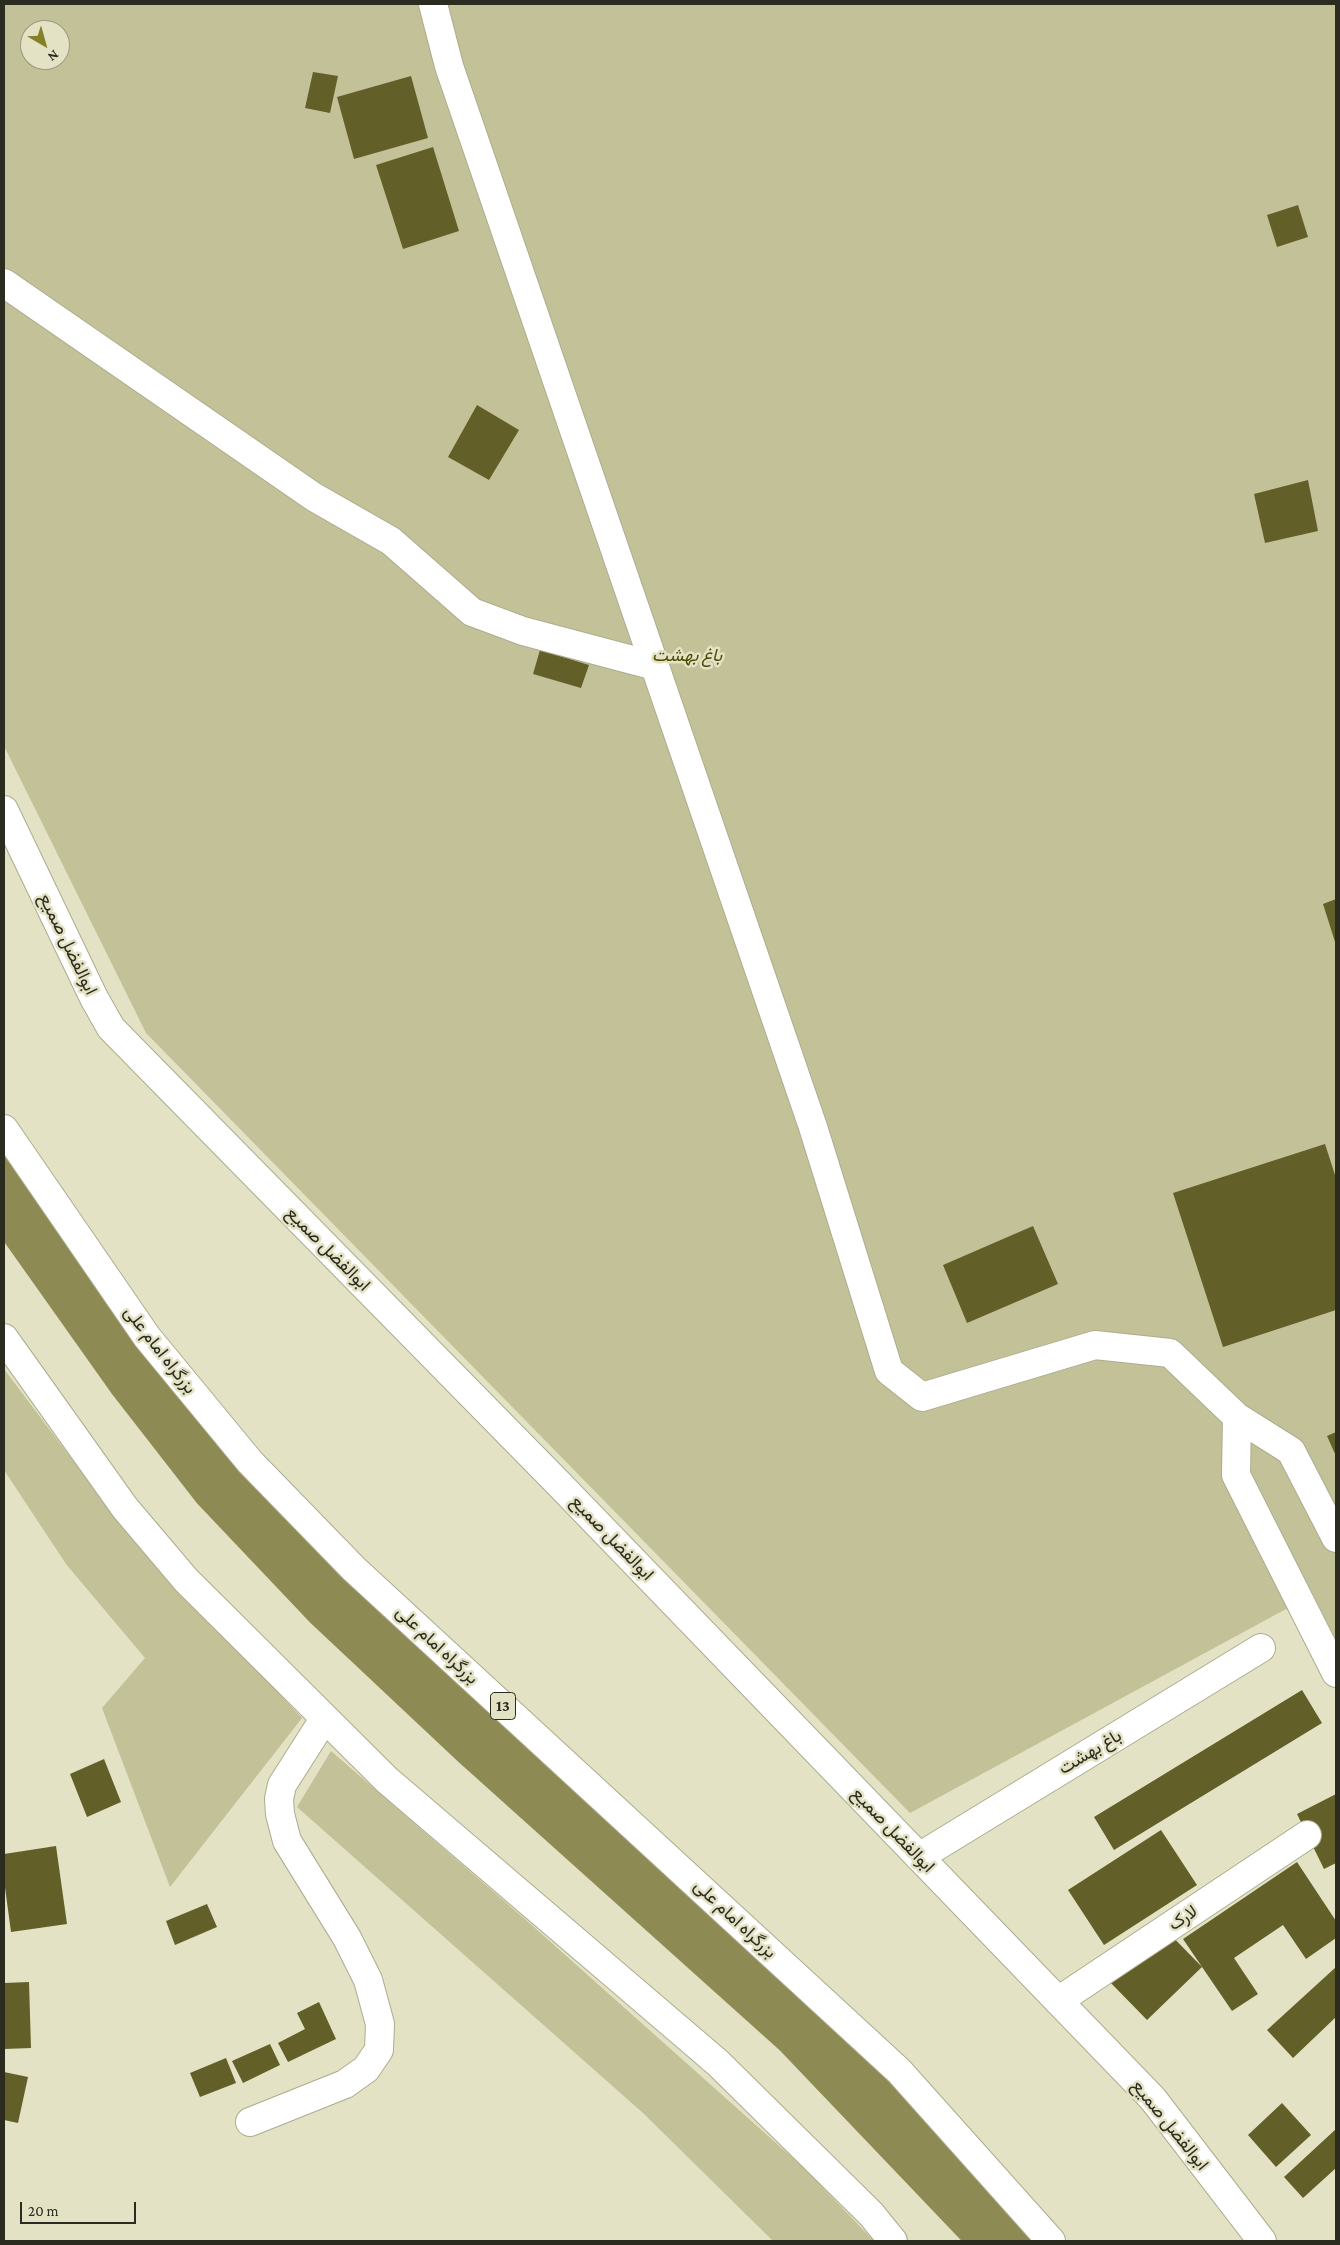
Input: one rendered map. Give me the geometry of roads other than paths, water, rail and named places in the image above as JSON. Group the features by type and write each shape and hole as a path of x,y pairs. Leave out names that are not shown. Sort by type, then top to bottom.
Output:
{"main road":[{"path":"433,4 452,75 812,1127 889,1371 922,1397 1095,1345 1170,1353 1237,1417 1291,1451 1336,1538"},
{"path":"4,283 314,497 391,542 472,612 523,631 654,666"},
{"name":"ابوالفضل صمیع","path":"4,810 89,989 111,1028 562,1486 1153,2099 1262,2241"},
{"name":"بزرگراه امام علی","path":"4,1129 147,1337 250,1462 354,1569 899,2071 1051,2241"},
{"path":"4,1338 125,1508 180,1573 387,1780 718,2063 871,2214 893,2241"},
{"path":"1237,1417 1236,1475 1328,1639 1336,1674"},
{"name":"باغ بهشت","path":"919,1857 1261,1648"},
{"path":"250,2122 345,2084 366,2069 379,2050 380,2024 368,1980 347,1938 287,1841 280,1814 279,1799 282,1785 324,1719"},
{"name":"لارک","path":"1058,2001 1307,1835"}],"waterway":[{"path":"4,1181 140,1373 224,1481 334,1597 483,1737 805,2026 992,2222 1006,2241"}]}
